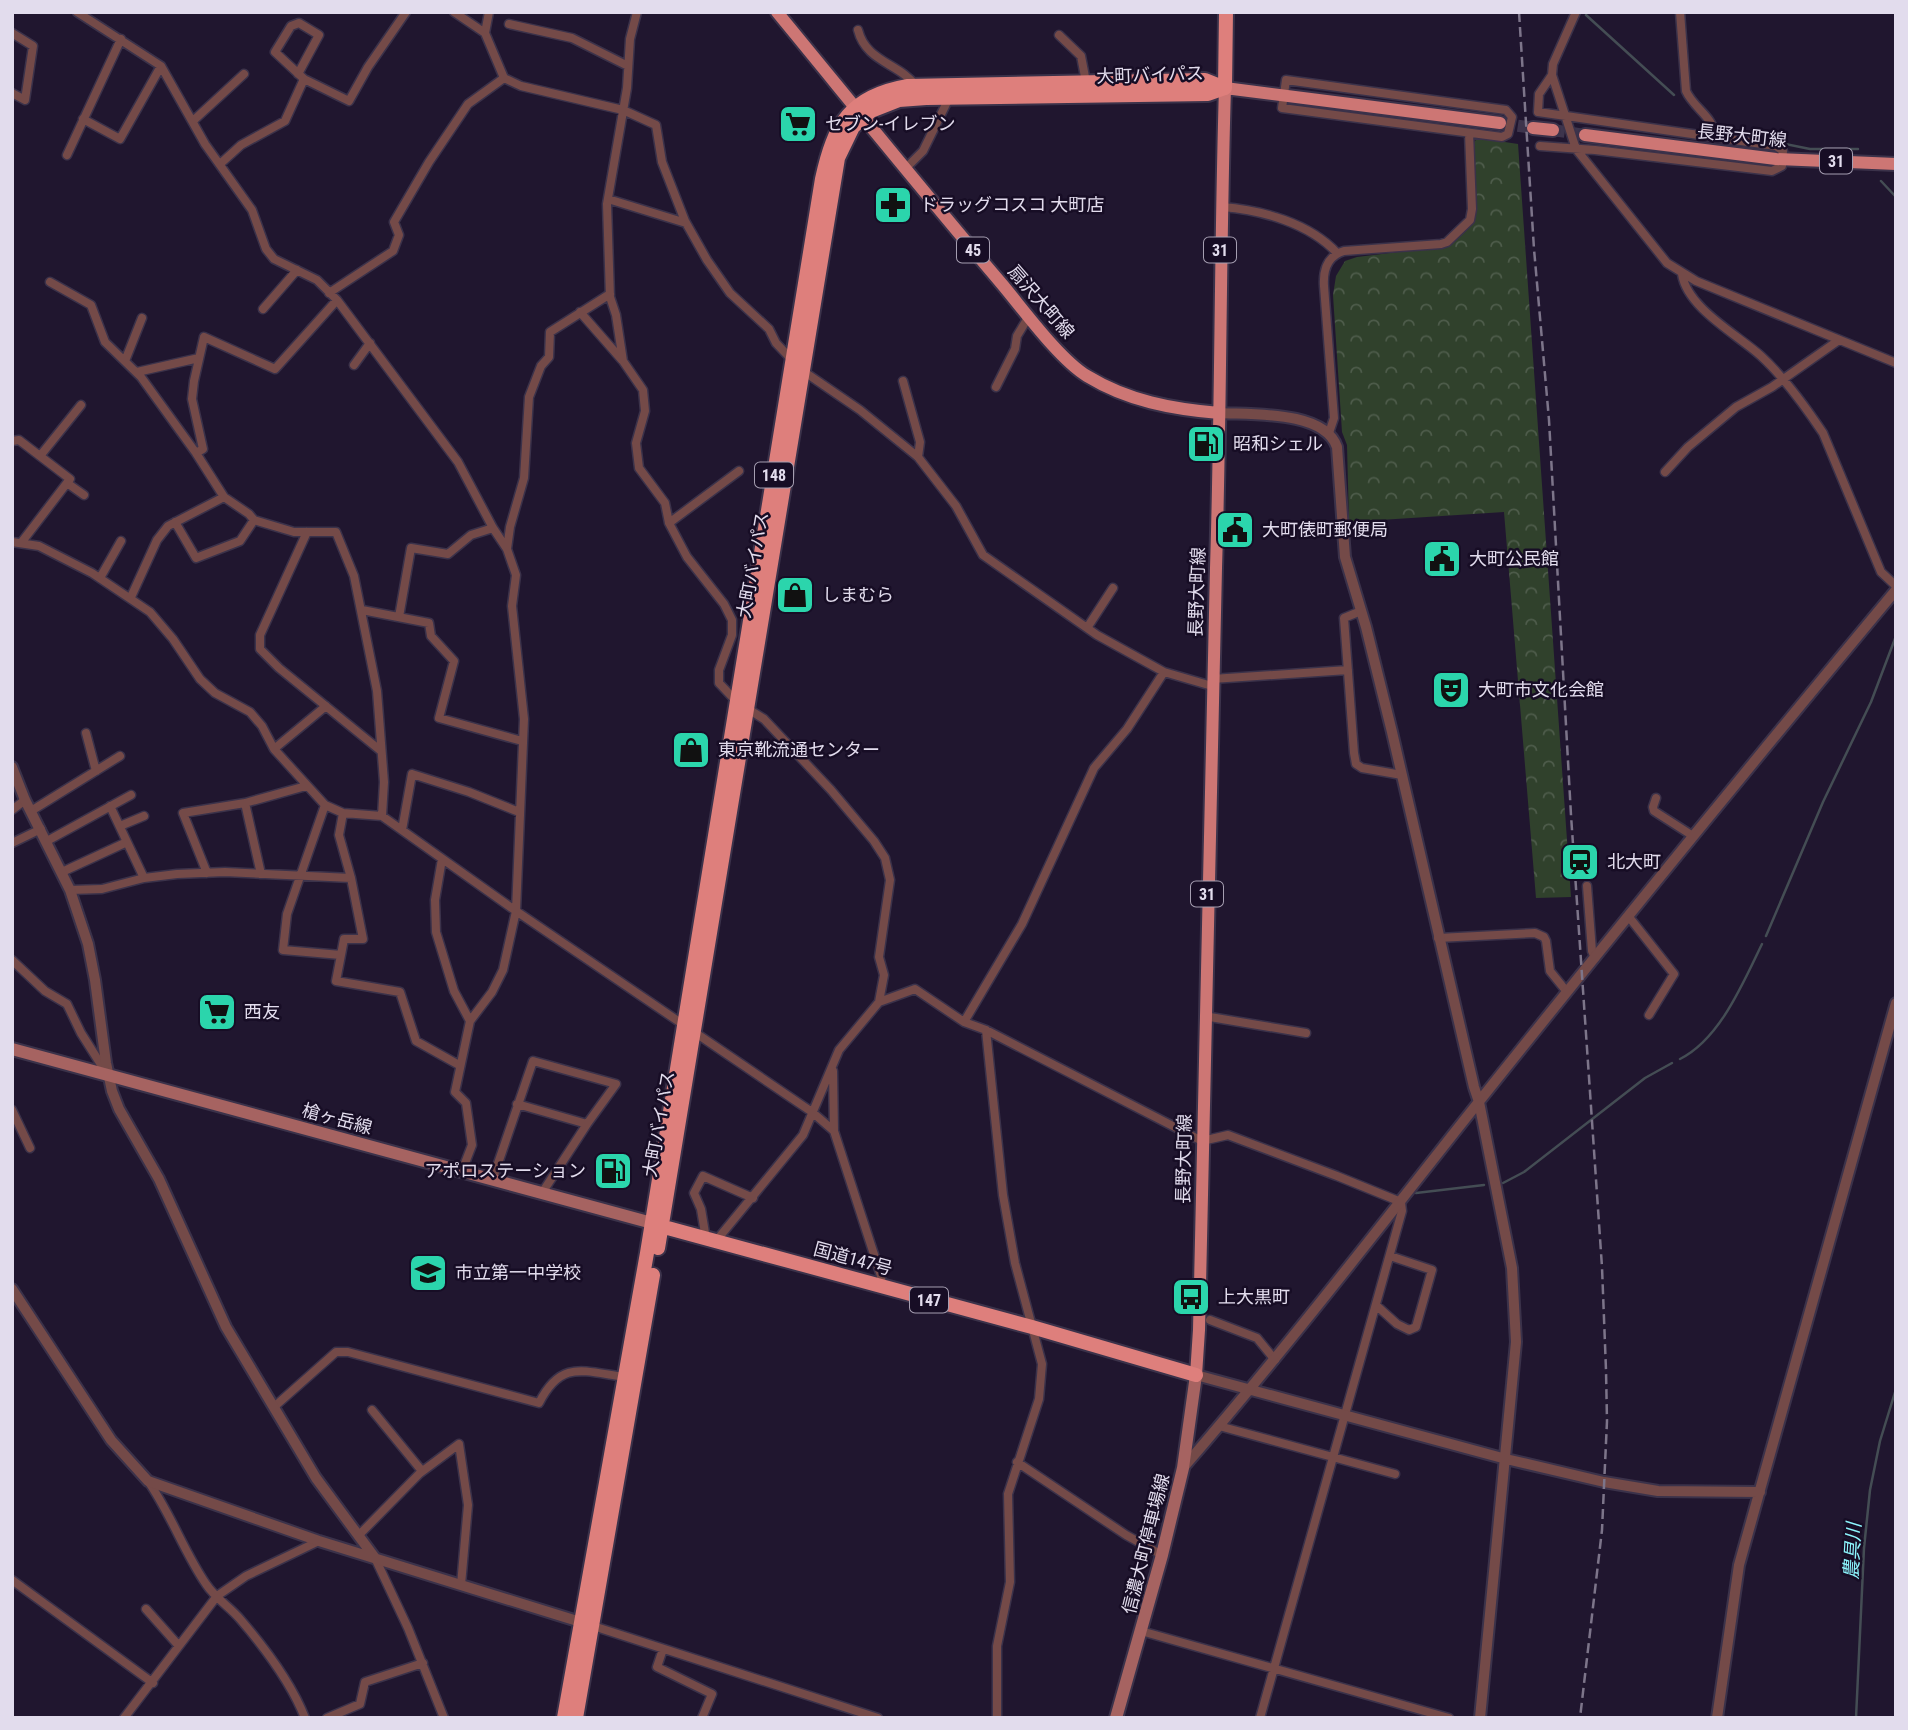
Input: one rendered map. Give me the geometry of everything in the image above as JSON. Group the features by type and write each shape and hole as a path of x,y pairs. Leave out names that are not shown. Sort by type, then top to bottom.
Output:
{"highway":[{"path":"1225,88 1226,12"},
{"name":"大町バイパス","path":"656,1225 798,366 826,160 839,127 859,112 877,93 916,86 1205,80 1225,88"},
{"name":"大町バイパス","path":"859,112 899,100 1208,94 1225,88"},
{"path":"576,1718 585,1624 624,1377 656,1225"},
{"path":"564,1718 585,1624 656,1225"},
{"name":"国道147号","path":"656,1225 1032,1327 1196,1375"}],"main road":[{"name":"扇沢大町線","path":"777,12 1029,316 1084,375 1119,394 1161,406 1219,413"},
{"path":"1225,88 1500,123"},
{"name":"長野大町線","path":"1196,1375 1225,88"},
{"path":"1533,128 1553,131"},
{"name":"長野大町線","path":"1585,135 1784,159 1896,164"},
{"name":"槍ヶ岳線","path":"12,1049 493,1178 656,1225"},
{"name":"信濃大町停車場線","path":"1116,1718 1162,1555 1183,1468 1196,1375"}],"street":[{"path":"77,12 161,66 194,120 205,144 252,210 266,249 274,259 317,280 337,300 370,343 458,461 507,549 516,575 512,606 524,719 516,911 503,970 492,992 470,1021 459,1065 455,1092 466,1103 472,1144 462,1171"},
{"path":"220,164 241,145 285,121 301,76 319,35 299,23 291,26 275,52 301,76 349,101 368,67 406,12"},
{"path":"454,12 485,33 504,78 521,86 624,110 656,125 662,162 686,223 730,293 769,329 776,343 798,366 860,410 918,457 956,506 983,555 1087,628 1164,672 1212,682 1348,670"},
{"path":"485,33 489,12"},
{"path":"623,360 610,294 607,259 608,199 624,110 630,39 637,12"},
{"path":"1576,12 1553,64 1552,75 1564,116 1576,149 1667,263 1682,274 1896,363"},
{"path":"1680,12 1685,91 1690,101 1713,125 1714,138"},
{"path":"509,24 572,38 628,66"},
{"path":"858,30 861,43 884,63 910,78 916,86"},
{"path":"12,33 33,46 25,100 12,93"},
{"path":"1059,36 1081,56 1086,82"},
{"path":"67,155 121,39"},
{"path":"83,120 120,139 161,66"},
{"path":"194,120 244,74"},
{"path":"1540,146 1772,171 1782,166 1784,159 1783,151 1776,146 1538,112 1539,94 1552,75"},
{"path":"329,293 393,251 399,235 394,222 448,132 468,104 504,78"},
{"path":"1286,80 1506,110 1512,117 1510,131 1505,136 1469,133 1282,108 1283,95 1286,80"},
{"path":"906,168 923,151 949,97"},
{"path":"1222,207 1256,212 1292,223 1337,253 1447,242 1470,220 1472,209 1469,133"},
{"path":"608,199 686,223"},
{"path":"1329,433 1334,418 1324,276 1326,267 1337,253"},
{"path":"263,309 297,270"},
{"path":"1183,1468 1275,1360 1567,992 1896,588 1881,572 1823,433 1761,355 1725,328 1697,301 1686,287 1682,274"},
{"path":"50,282 92,305 104,342 137,372 163,405 224,497 254,520 294,532 336,532 354,576 377,691 384,782 382,816"},
{"path":"507,549 510,527 524,478 529,397 541,366 550,357 550,332 610,294"},
{"path":"196,453 203,449 192,399 204,337 275,369 337,300"},
{"path":"580,312 623,360 643,390 645,411 636,443 639,468 665,503 670,523 687,558 723,604 732,620 732,635 718,676 719,682 743,705 764,719 831,790 874,841 885,858 890,880 879,957 884,975 879,1002 839,1050 803,1135 752,1198 711,1240 694,1194 703,1176 752,1198"},
{"path":"996,387 1015,349 1017,336 1029,316"},
{"path":"125,361 142,318"},
{"path":"1665,472 1709,428 1736,407 1761,394 1839,340"},
{"path":"354,365 370,343"},
{"path":"137,372 199,358"},
{"path":"903,381 920,442 918,457"},
{"path":"40,456 81,405"},
{"path":"1219,413 1283,416 1311,424 1329,433 1338,447 1345,557 1402,775 1438,938 1479,1102 1511,1268 1515,1311 1514,1381 1480,1718"},
{"path":"12,442 19,440 70,479 17,542 39,546 100,578 150,612 200,679 215,694 250,712 262,726 274,749 325,805 343,813 382,816 516,911 812,1112 834,1131"},
{"path":"670,523 739,471"},
{"path":"66,483 84,495"},
{"path":"131,597 157,540 168,526 224,497"},
{"path":"175,522 196,558 240,541 254,520"},
{"path":"399,617 411,548 448,554 471,535 493,528"},
{"path":"307,532 260,635 260,649 279,668 382,751"},
{"path":"100,578 121,541"},
{"path":"1087,628 1113,589"},
{"path":"362,610 429,623 431,636 454,661 439,718 522,741"},
{"path":"1361,611 1344,618 1356,764 1362,768 1402,775"},
{"path":"964,1022 1023,924 1094,768 1127,729 1164,672"},
{"path":"274,749 326,706"},
{"path":"86,733 96,771"},
{"path":"31,811 120,756"},
{"path":"12,767 25,800 70,890 90,956 109,1076 119,1109 159,1179 226,1327 316,1478 375,1558 423,1663 444,1718"},
{"path":"402,830 412,774 469,792 519,812"},
{"path":"207,873 183,813 245,803 306,786"},
{"path":"47,841 131,795"},
{"path":"1656,798 1654,811 1693,836"},
{"path":"12,810 25,800"},
{"path":"245,803 261,874"},
{"path":"325,805 288,914 283,950 341,955"},
{"path":"110,806 144,878"},
{"path":"343,813 339,835 363,939 344,939 337,981 400,992 416,1041 459,1065"},
{"path":"120,826 144,816"},
{"path":"12,843 41,829"},
{"path":"62,872 127,842"},
{"path":"442,859 435,900 436,932 454,991 470,1021"},
{"path":"70,890 102,889 144,878 207,873 301,874 351,878"},
{"path":"1587,886 1592,951 1595,958"},
{"path":"1629,916 1674,974 1649,1015"},
{"path":"1438,938 1535,933 1540,935 1546,941 1550,971 1567,992"},
{"path":"12,960 45,991 67,1004 97,1060 109,1076"},
{"path":"879,1002 915,989 964,1022 986,1030 1202,1141 1228,1135 1401,1202"},
{"path":"1717,1718 1739,1565 1891,1040 1896,1003"},
{"path":"1204,1016 1306,1033"},
{"path":"986,1030 1003,1195 1015,1263 1042,1364 1038,1399 1008,1494 1010,1581 997,1646 997,1718"},
{"path":"493,1178 533,1062 616,1084 542,1193"},
{"path":"833,1068 834,1131 881,1276 882,1287"},
{"path":"517,1104 587,1124"},
{"path":"12,1110 30,1148"},
{"path":"1260,1718 1377,1306 1402,1210 1401,1202"},
{"path":"1377,1306 1397,1324 1409,1330 1416,1327 1432,1270 1390,1256"},
{"path":"12,1289 111,1440 148,1481 163,1503 206,1586 239,1618 259,1643 296,1695 305,1718"},
{"path":"1210,1320 1257,1338 1275,1360"},
{"path":"274,1407 336,1352 348,1352 538,1403 547,1386 561,1373 582,1371 624,1377"},
{"path":"1196,1375 1506,1459 1631,1488 1687,1492 1760,1492"},
{"path":"372,1409 422,1471"},
{"path":"1219,1426 1395,1474"},
{"path":"359,1535 422,1471 459,1444 468,1505 461,1585"},
{"path":"1017,1462 1126,1535 1162,1555"},
{"path":"148,1481 319,1541 878,1718"},
{"path":"124,1718 217,1596 246,1576 319,1541"},
{"path":"12,1580 153,1683"},
{"path":"145,1609 179,1646"},
{"path":"1141,1631 1448,1718"},
{"path":"663,1649 657,1667 712,1694 702,1718"},
{"path":"327,1718 360,1704 365,1682 423,1663"}],"green space":[{"path":"1478,138 1518,144 1571,897 1536,898 1504,512 1349,522 1347,445 1342,432 1333,295 1336,276 1345,261 1357,257 1448,246 1475,220 1474,142"}],"waterway":[{"path":"1586,15 1674,95"},
{"path":"1727,132 1810,149 1858,149"},
{"path":"1881,181 1896,197"},
{"path":"1766,936 1823,802 1871,702 1896,636"},
{"path":"1680,1059 1694,1050 1719,1024 1762,944"},
{"path":"1503,1183 1524,1172 1645,1078 1672,1063"},
{"path":"1416,1193 1484,1185"},
{"name":"農具川","path":"1856,1718 1864,1548 1870,1490 1880,1441 1896,1389"}],"tunnel":[{"path":"1500,123 1533,128"},
{"path":"1553,130 1585,135"}],"railway":[{"path":"1519,12 1534,249 1549,420 1571,815 1602,1267 1606,1370 1607,1421 1602,1530 1580,1718"}],"place":[{"name":"セブン-イレブン","path":"798,124"},
{"name":"ドラッグコスコ 大町店","path":"893,205"},
{"name":"昭和シェル","path":"1206,444"},
{"name":"大町俵町郵便局","path":"1235,530"},
{"name":"大町公民館","path":"1442,559"},
{"name":"しまむら","path":"795,595"},
{"name":"大町市文化会館","path":"1451,690"},
{"name":"東京靴流通センター","path":"691,750"},
{"name":"北大町","path":"1580,862"},
{"name":"西友","path":"217,1012"},
{"name":"アポロステーション","path":"613,1171"},
{"name":"市立第一中学校","path":"428,1273"},
{"name":"上大黒町","path":"1191,1297"}]}
